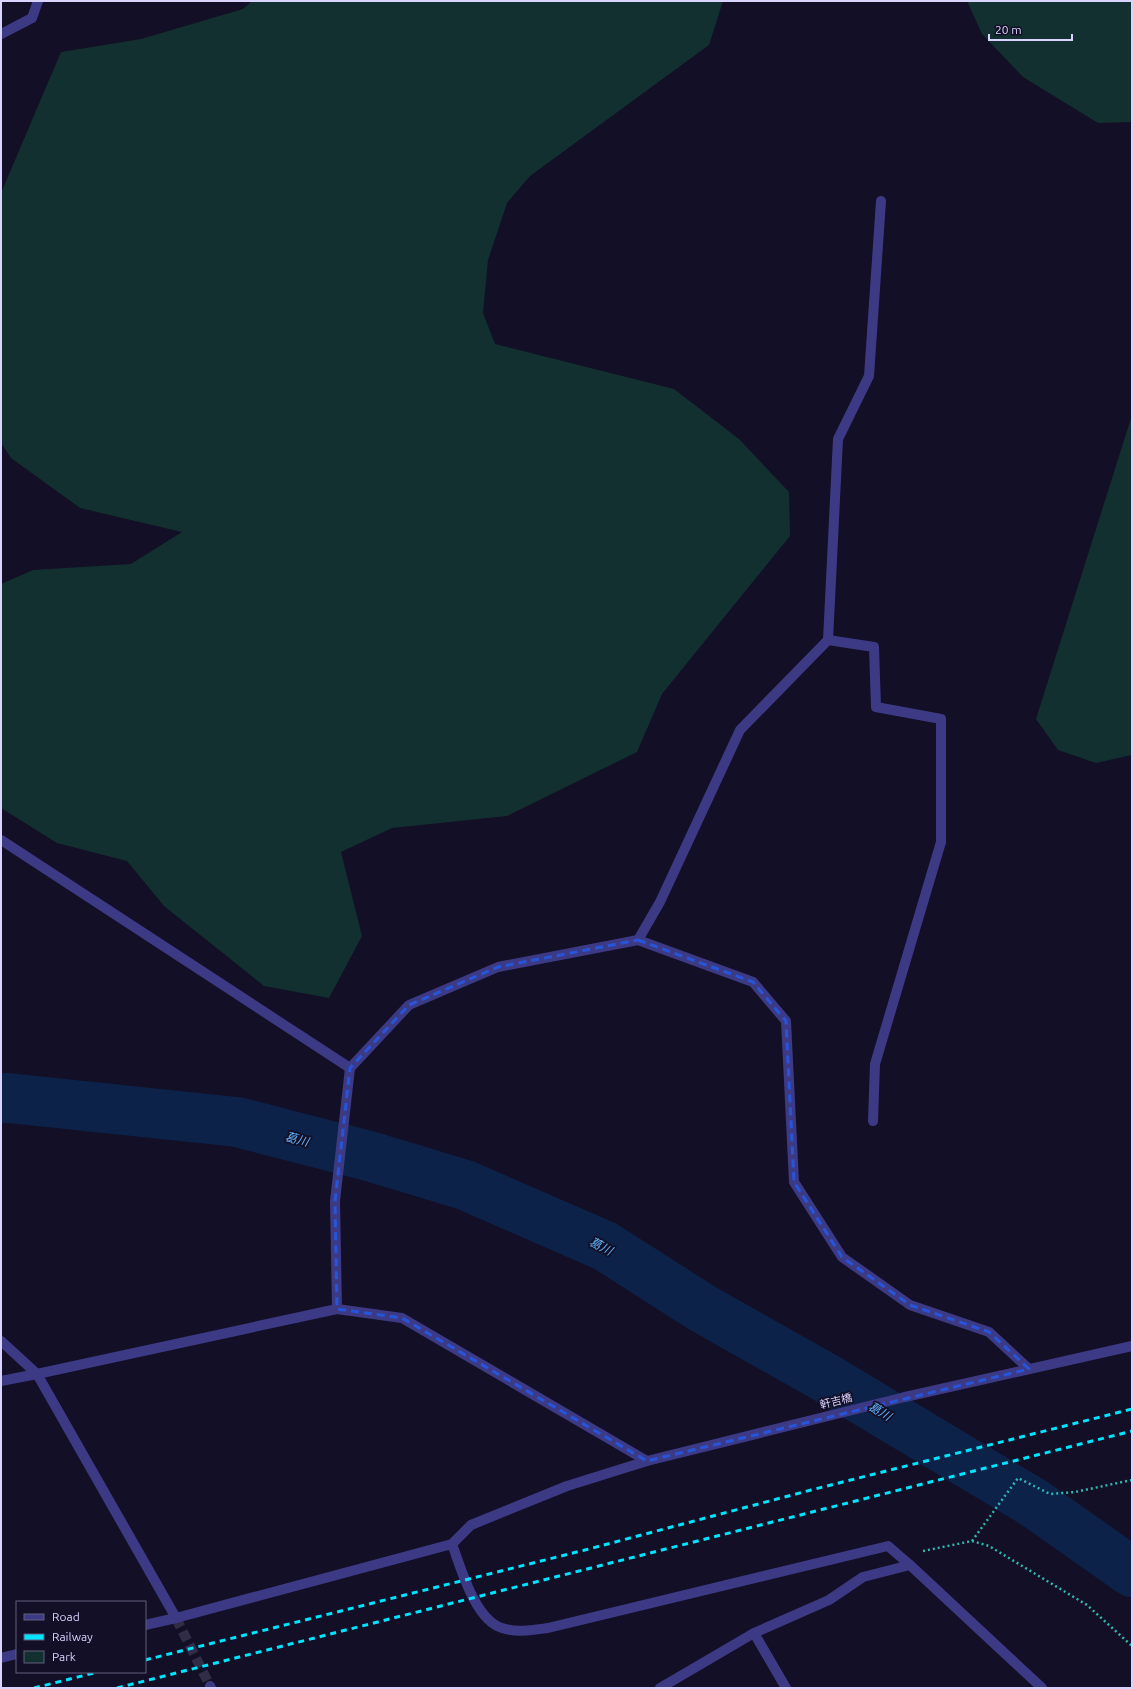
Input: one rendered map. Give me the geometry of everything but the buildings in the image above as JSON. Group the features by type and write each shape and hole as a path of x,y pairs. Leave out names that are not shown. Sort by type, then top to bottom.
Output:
{"street":[{"path":"1,34 32,18 38,1"},
{"path":"638,940 660,902 740,730 828,640 838,439 869,376 881,201"},
{"path":"828,640 874,647 876,706 941,719 941,842 875,1064 873,1120"},
{"path":"1,840 350,1068"},
{"path":"337,1309 335,1200 350,1068 409,1005 498,968 638,940 752,982 786,1021 794,1182 842,1257 910,1305 989,1332 1029,1369"},
{"path":"1,1381 337,1309 402,1318 647,1461"},
{"path":"1,1342 37,1374 176,1618"},
{"name":"軒吉橋","path":"452,1544 471,1525 567,1486 647,1461 905,1396 1132,1346"},
{"path":"146,1626 452,1544 479,1609 489,1620 502,1628 526,1631 548,1628 888,1546 1042,1688"},
{"path":"660,1688 754,1633 829,1600 863,1577 910,1565"},
{"path":"754,1633 786,1688"},
{"path":"1,1658 16,1654"}],"path":[{"path":"972,1542 1018,1478 1050,1494 1075,1492 1132,1480"},
{"path":"899,1556 972,1542 989,1546 1087,1605 1132,1646"}],"highlighted area":[{"path":"638,940 753,982 786,1021 794,1182 842,1257 910,1305 989,1332 1029,1369 647,1461 402,1318 337,1309 335,1201 350,1068 409,1005 498,967"}],"green space":[{"path":"252,1 723,1 709,45 530,176 507,203 488,260 483,313 495,344 674,389 739,439 789,492 790,536 662,694 637,752 507,816 392,828 341,852 362,936 329,998 264,986 164,906 127,861 57,843 1,808 1,584 33,570 131,564 182,532 80,508 11,458 1,443 1,193 61,52 141,39 243,9"},
{"path":"967,1 1132,1 1132,122 1098,123 1023,77 982,34"},
{"path":"1132,415 1132,755 1096,763 1058,750 1036,719"}],"waterway":[{"name":"葛川","path":"1,1098 237,1122 369,1156 465,1185 605,1246 702,1308 826,1378 1034,1503 1132,1572"}],"tunnel":[{"path":"176,1618 210,1686"}],"railway":[{"path":"146,1660 585,1550 811,1490 1132,1409"},
{"path":"117,1688 1132,1431"},
{"path":"34,1688 94,1673"}]}
